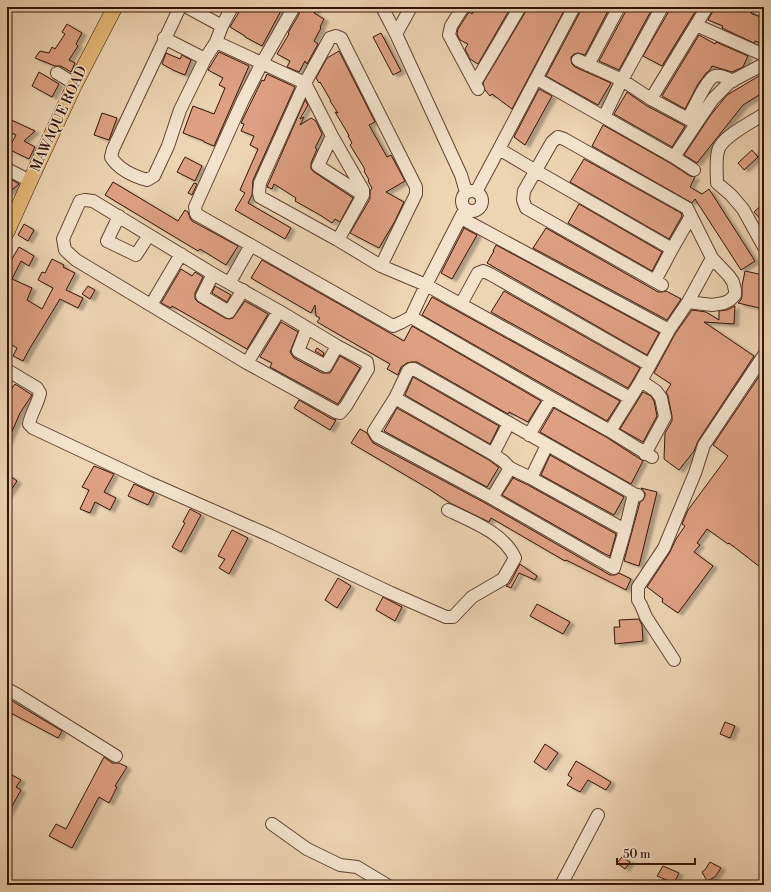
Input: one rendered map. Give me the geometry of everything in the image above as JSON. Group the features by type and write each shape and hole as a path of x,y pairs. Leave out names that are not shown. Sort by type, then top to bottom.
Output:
{"main road":[{"name":"MAWAQUE ROAD","path":"9,222 30,181 75,84 115,7"}],"street":[{"path":"180,7 164,38 113,149 111,157 115,164 137,177 147,180 154,176 168,146 180,110 205,59 216,42 232,7"},
{"path":"187,7 222,26"},
{"path":"294,7 243,100 195,207 196,214 393,326 411,317 463,213 461,201 462,197 471,192 499,149 574,7"},
{"path":"382,7 396,34 460,175 471,192 479,194 482,200 481,206 475,211 463,213"},
{"path":"396,34 411,7"},
{"path":"463,7 450,26 449,35 477,86 520,7"},
{"path":"619,7 583,62 622,80 651,99 692,121"},
{"path":"604,117 622,80 662,7"},
{"path":"651,99 707,7"},
{"path":"755,7 764,11"},
{"path":"696,25 764,56"},
{"path":"381,266 416,194 416,187 341,38 336,36 330,38 305,83 260,183 260,197 338,240 381,266 426,285 630,398"},
{"path":"164,38 205,59"},
{"path":"216,42 305,83 332,136 363,190 363,195 338,240"},
{"path":"674,157 692,121 713,99 730,82 764,64"},
{"path":"57,73 75,84"},
{"path":"536,79 674,157 694,170"},
{"path":"764,114 737,131 723,143 719,148 717,164 717,183 743,208 764,247"},
{"path":"332,136 315,171 363,195"},
{"path":"688,302 712,305 724,303 735,296 736,290 729,276 712,258 691,216 687,208 558,137 552,142 524,191 523,200 526,208 658,283 672,249 691,216"},
{"path":"499,149 672,249"},
{"path":"7,169 30,181"},
{"path":"80,201 93,201 119,216 213,274 230,282 306,328 367,362 368,369 346,406 340,413 247,363 76,260 65,250 63,239 80,201"},
{"path":"463,213 669,330"},
{"path":"119,216 107,241 136,255 149,235"},
{"path":"230,282 251,245"},
{"path":"152,305 181,254"},
{"path":"610,431 641,381 669,330 688,302 712,258"},
{"path":"461,304 478,273 483,271 650,365"},
{"path":"213,274 202,296 229,312 243,290"},
{"path":"247,363 279,311"},
{"path":"411,317 649,455 665,417 661,398 656,391 641,381"},
{"path":"306,328 298,351 326,366 337,346"},
{"path":"674,660 646,617 642,605 638,600 638,587 664,548 695,473 704,445 764,355"},
{"path":"414,369 529,435 636,495 614,568 492,498 377,436 374,431 395,398 408,371 414,369"},
{"path":"7,370 37,388 40,392 39,399 30,417 29,424 33,428 150,483 271,536 446,617 453,617 472,598 503,579 515,558 512,551 505,543 489,531 448,510"},
{"path":"395,398 493,454 510,468 625,530"},
{"path":"529,435 551,398"},
{"path":"493,454 509,423"},
{"path":"531,478 547,445"},
{"path":"492,498 510,468"},
{"path":"7,689 116,756"},
{"path":"560,885 598,815"},
{"path":"272,824 307,849 340,865 357,867 387,885"}],"building":[{"path":"242,7 283,7 262,46 230,27"},
{"path":"302,7 317,7 314,13 324,19 314,41 318,44 307,64 305,61 299,72 287,67 290,61 277,54 289,34 288,33"},
{"path":"476,7 511,7 478,64 470,59 465,49 468,44 460,40 457,34 458,29 469,12 472,14"},
{"path":"527,7 566,7 512,109 492,94 490,96 485,90 483,83"},
{"path":"581,7 610,7 585,55 578,53 571,57 572,64 575,67 611,83 598,105 546,76 581,10"},
{"path":"626,7 653,7 619,70 599,61 626,11"},
{"path":"669,7 698,7 662,66 643,56 669,11"},
{"path":"714,7 748,7 752,14 764,18 764,44 755,41 754,43 722,28 723,26 708,20"},
{"path":"67,24 82,33 76,44 78,46 69,60 75,63 71,72 61,66 55,66 35,58 40,51 49,53 52,47 55,49 65,34 62,32"},
{"path":"381,33 401,71 393,75 373,37"},
{"path":"699,35 715,44 716,42 748,56 743,67 732,72 712,66 698,84 685,109 662,96"},
{"path":"339,51 375,122 369,125 387,157 391,155 405,181 386,192 404,202 379,248 350,233 370,199 370,191 372,188 363,166 350,145 352,143 349,136 335,112 338,113 320,82 319,83 316,78 327,58"},
{"path":"219,52 249,66 214,146 183,133 193,106 214,114 225,88 219,85 223,78 208,70"},
{"path":"166,53 180,59 182,55 191,60 185,75 162,64"},
{"path":"39,72 59,84 52,97 32,86"},
{"path":"764,73 764,92 743,105 697,163 684,155 710,116 727,95"},
{"path":"267,74 295,87 253,180 252,195 248,203 291,228 285,239 235,210 245,193 240,190 258,149 250,145 254,136 241,131 244,124 241,123 262,80 264,81"},
{"path":"539,89 552,96 525,145 514,137"},
{"path":"627,92 647,106 685,126 672,147 614,114"},
{"path":"305,100 308,105 300,119 304,117 300,125 311,118 316,121 322,134 315,148 317,149 311,163 311,169 353,198 340,222 335,219 332,223 295,201 296,198 274,184 272,189 267,187"},
{"path":"102,113 117,118 109,140 94,135"},
{"path":"7,118 35,131 24,141 35,147 29,159 8,149 16,135 7,131"},
{"path":"603,125 690,176 695,177 690,187 702,194 709,189 755,261 741,270 695,199 692,203 592,146"},
{"path":"752,150 758,157 744,170 738,163"},
{"path":"185,157 202,166 195,181 177,172"},
{"path":"584,159 681,213 682,216 669,239 570,182"},
{"path":"7,177 19,184 7,194"},
{"path":"113,182 178,221 185,210 188,212 192,221 238,246 226,265 200,249 198,251 105,195"},
{"path":"194,183 197,184 192,195 188,193"},
{"path":"764,203 764,223 754,212"},
{"path":"579,204 662,252 652,271 568,223"},
{"path":"24,224 34,230 28,241 18,235"},
{"path":"464,228 477,235 452,279 441,273"},
{"path":"546,228 658,292 666,291 681,299 667,320 533,248"},
{"path":"496,245 659,333 647,355 487,263"},
{"path":"19,247 34,256 29,266 21,261 12,279 32,288 27,300 42,309 53,288 38,280 42,272 45,273 52,259 75,273 66,290 83,298 78,308 60,299 23,361 13,356 17,348 7,342 7,263 9,264"},
{"path":"262,260 404,341 412,326 541,401 528,422 509,412 508,414 417,362 407,363 401,367 398,375 387,369 390,364 317,322 320,318 316,316 315,305 311,313 251,278"},
{"path":"181,269 192,276 195,272 203,277 195,293 195,299 225,318 233,318 245,301 268,314 247,349 172,306 171,308 161,303"},
{"path":"745,271 763,275 761,284 764,284 764,309 738,303 742,296"},
{"path":"88,286 95,290 90,299 82,294"},
{"path":"215,286 231,295 227,302 212,293"},
{"path":"504,291 640,368 628,388 491,312"},
{"path":"432,297 620,401 607,421 422,315"},
{"path":"735,306 734,324 704,322 754,356 698,441 694,451 679,470 664,459 665,433 672,421 666,392 671,384 654,373 675,334 692,310 706,312 719,320 719,311 727,310"},
{"path":"281,322 298,332 290,352 294,358 322,373 330,373 340,356 360,368 338,404 270,367 272,363 260,357"},
{"path":"317,348 324,353 323,356 315,351"},
{"path":"764,369 764,570 729,543 728,544 707,529 697,543 700,545 694,552 713,566 678,613 662,602 663,599 647,587 685,526 682,524 688,510 728,456 713,445"},
{"path":"413,377 499,426 490,444 405,395"},
{"path":"15,384 32,395 20,413 7,443 7,395"},
{"path":"643,392 651,396 654,401 657,416 643,442 620,429"},
{"path":"299,400 336,420 330,430 294,408"},
{"path":"397,408 499,467 487,487 384,431"},
{"path":"554,408 606,437 643,461 631,484 540,432"},
{"path":"360,429 367,433 373,443 487,504 610,575 619,573 631,579 626,590 566,560 565,561 491,518 489,522 450,503 351,443"},
{"path":"550,455 624,497 614,515 541,475"},
{"path":"94,466 114,474 104,492 116,498 110,510 95,502 90,513 80,509 89,490 82,487"},
{"path":"7,474 17,481 7,496"},
{"path":"513,478 616,534 610,556 502,495"},
{"path":"134,484 154,493 148,505 128,496"},
{"path":"641,488 657,492 639,566 624,561 640,502 645,496 645,493"},
{"path":"190,509 201,515 181,552 172,547 185,523 183,522"},
{"path":"232,530 248,538 229,574 219,568 225,559 218,556"},
{"path":"520,564 537,576 535,580 519,573 511,588 506,586 510,583"},
{"path":"338,578 351,586 337,608 325,600"},
{"path":"383,597 402,607 395,621 376,610"},
{"path":"537,604 570,622 563,634 530,616"},
{"path":"639,619 642,625 643,641 615,644 614,627 620,627 619,620"},
{"path":"7,698 62,731 58,738 7,711"},
{"path":"725,722 735,726 730,738 720,734"},
{"path":"545,744 558,753 546,770 534,762"},
{"path":"104,757 112,763 119,763 127,767 115,786 117,787 109,803 99,797 72,848 49,836 56,824 66,829"},
{"path":"576,761 611,782 606,790 588,780 580,792 567,785 572,778 568,775"},
{"path":"10,774 21,780 16,787 21,790 7,815 7,779"},
{"path":"622,857 630,862 625,869 617,863"},
{"path":"710,862 721,868 715,877 707,881 702,872"},
{"path":"663,866 679,873 674,883 657,876"}]}
